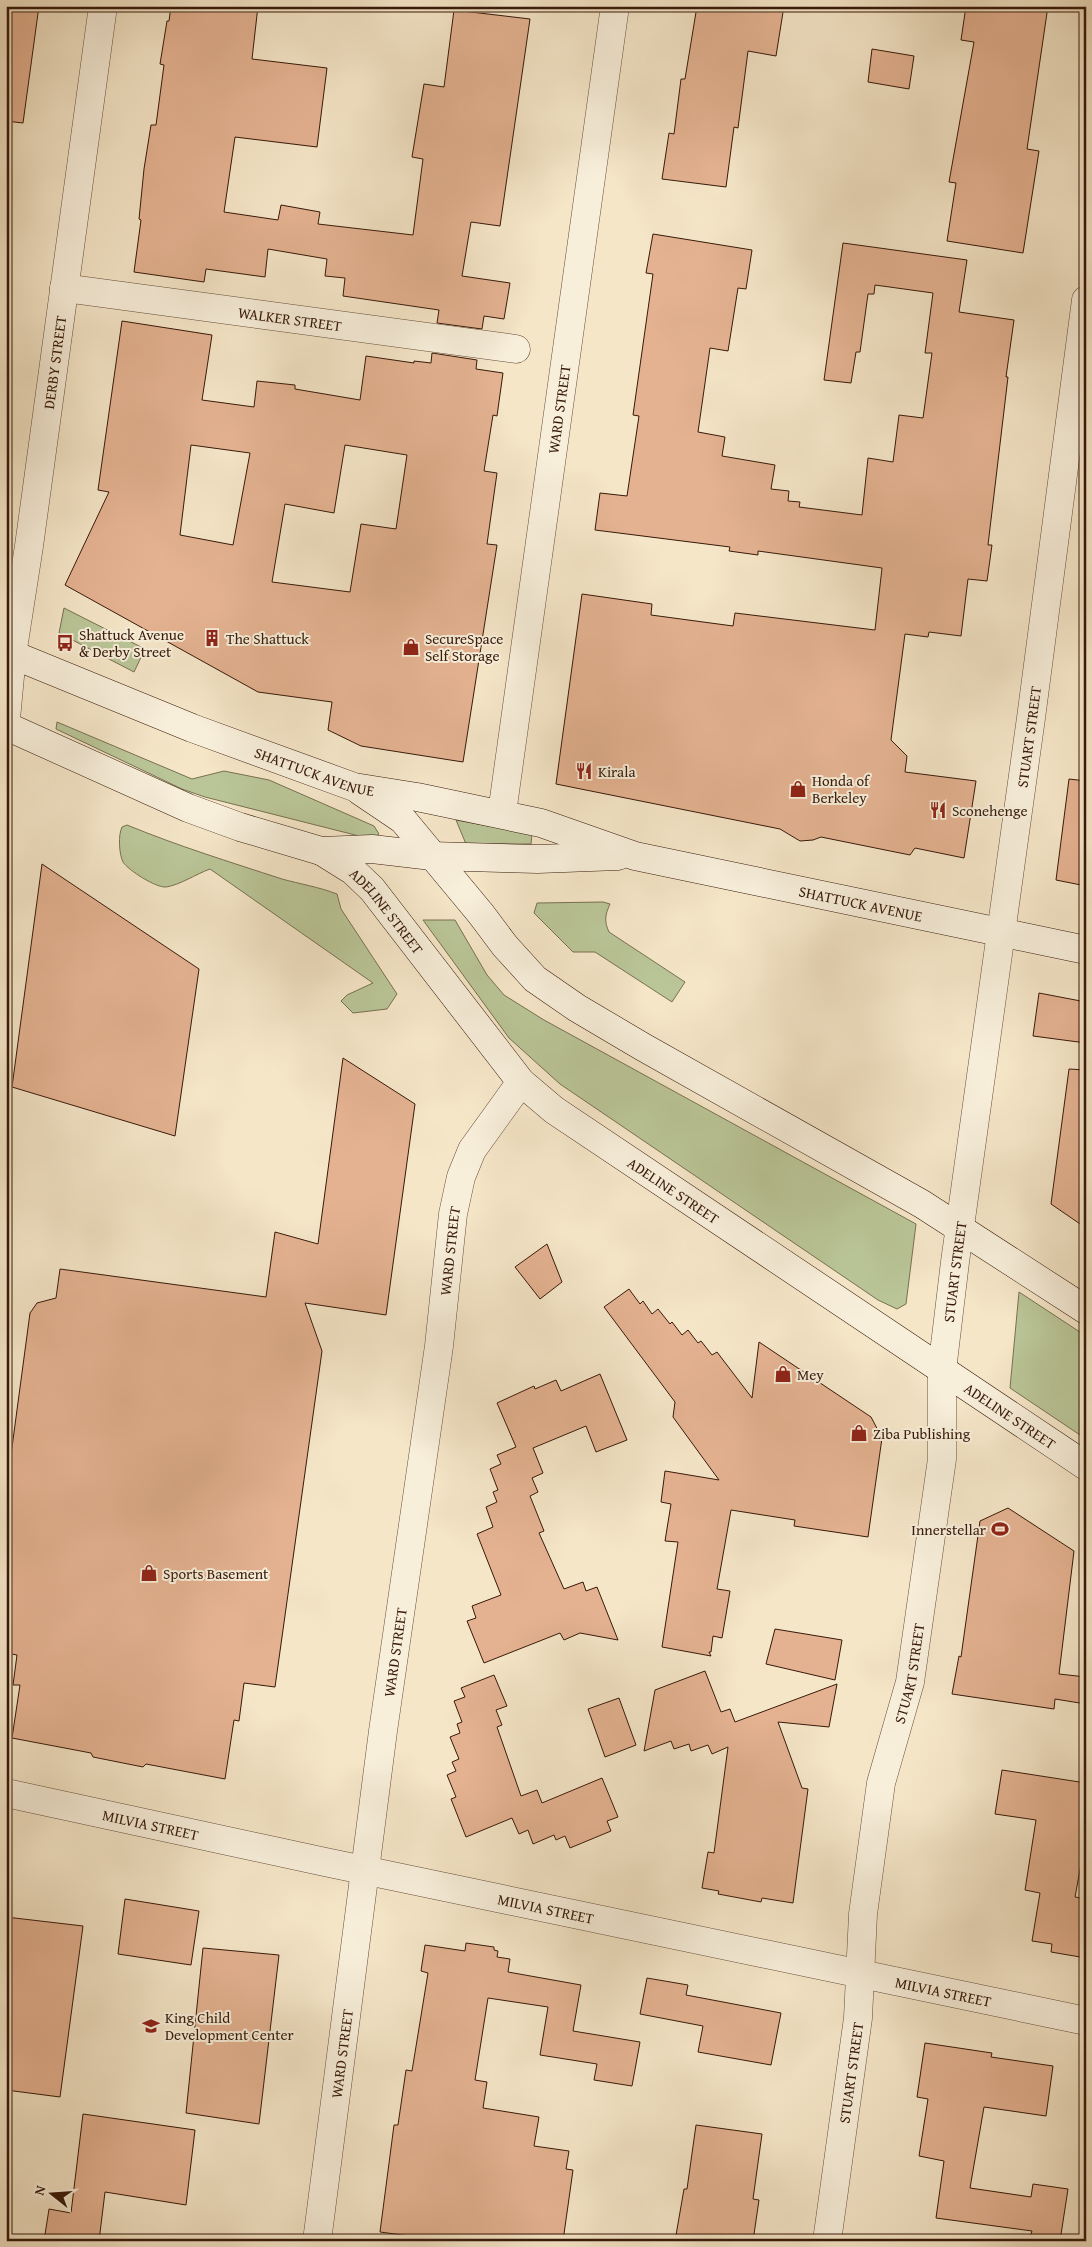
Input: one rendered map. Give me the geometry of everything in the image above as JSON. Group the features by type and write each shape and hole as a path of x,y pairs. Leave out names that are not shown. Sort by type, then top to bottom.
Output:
{"street":[{"name":"DERBY STREET","path":"6,719 9,654 29,546 103,6"},
{"name":"WARD STREET","path":"502,814 615,6"},
{"name":"WALKER STREET","path":"64,288 516,349"},
{"name":"STUART STREET","path":"827,2241 858,2018 864,1914 881,1783 910,1682 942,1458 942,1370 959,1226 1031,718 1086,300"},
{"name":"SHATTUCK AVENUE","path":"9,654 192,728 354,787 541,823 635,856 1086,950"},
{"name":"SHATTUCK AVENUE","path":"6,726 188,808 240,827 321,851 372,849 432,856 538,859 635,856"},
{"path":"354,787 403,820 505,946 535,979 577,1008 959,1226 1086,1310"},
{"name":"ADELINE STREET","path":"321,851 353,871 372,889 521,1082 554,1110 1086,1466"},
{"name":"WARD STREET","path":"317,2241 383,1731 439,1346 453,1214 461,1177 472,1150 521,1082"},
{"name":"MILVIA STREET","path":"6,1793 1086,2021"}],"green space":[{"path":"64,608 145,649 134,672 59,633"},
{"path":"57,722 192,779 224,771 269,780 374,826 379,834 371,839 205,797 182,789 56,729"},
{"path":"456,820 532,834 531,844 466,844"},
{"path":"127,825 224,860 337,894 341,909 397,994 387,1009 353,1013 341,1001 347,995 373,983 210,869 166,887 161,887 143,878 130,869 122,859 120,835 122,827"},
{"path":"603,902 610,904 606,918 609,932 685,982 672,1002 595,952 573,952 534,913 537,903"},
{"path":"423,920 455,920 487,975 504,995 544,1020 916,1224 906,1304 897,1309 878,1300 560,1084 509,1038"},
{"path":"1019,1292 1086,1336 1086,1439 1010,1388"}],"building":[{"path":"6,6 39,6 23,123 6,121"},
{"path":"171,6 258,6 252,59 327,68 317,147 235,137 224,212 278,220 281,205 320,212 318,224 413,235 423,159 412,157 424,84 444,87 454,10 530,19 500,226 471,222 462,276 510,283 504,319 484,316 482,329 437,323 439,310 343,296 345,278 325,276 327,259 268,249 265,277 206,269 204,282 134,272 141,220 139,219 144,169 151,125 156,125 164,65 160,64"},
{"path":"697,6 784,6 776,56 748,51 738,128 734,127 726,187 662,179 669,133 674,134 681,79 685,79"},
{"path":"966,6 1048,6 1027,149 1039,151 1023,253 947,241 956,183 949,182 974,42 961,40"},
{"path":"872,49 914,56 909,89 868,82"},
{"path":"653,234 752,250 746,289 738,288 728,351 710,348 698,432 725,437 722,456 775,465 771,489 789,491 788,501 800,502 799,507 862,515 868,458 893,462 899,415 923,418 932,353 925,353 933,293 875,285 874,294 868,294 860,352 856,352 851,383 824,380 843,243 967,260 959,312 1014,320 988,545 992,545 987,581 968,579 961,636 929,632 928,637 905,634 891,740 907,756 905,772 976,781 964,858 915,848 910,855 821,837 800,841 780,829 556,784 582,594 652,604 651,615 733,626 735,613 875,630 882,568 758,551 758,555 729,551 730,547 595,530 600,493 627,496 639,416 633,415 653,274 646,273"},
{"path":"122,321 212,335 202,400 254,407 257,381 295,385 295,389 360,400 366,356 414,363 414,361 431,363 432,353 477,360 476,369 503,373 497,416 493,415 484,471 497,473 487,544 497,545 463,762 361,746 328,730 332,702 258,692 65,585 109,492 98,490","holes":["191,445 250,453 233,545 180,535","345,445 407,455 396,529 361,524 350,592 272,582 285,504 334,513"]},
{"path":"1069,779 1086,781 1086,886 1056,880"},
{"path":"42,864 199,969 175,1136 12,1087"},
{"path":"1039,993 1086,1002 1086,1043 1033,1036"},
{"name":"Sports Basement","path":"343,1058 415,1104 386,1315 305,1303 322,1351 275,1687 244,1683 239,1721 234,1720 225,1779 146,1764 143,1767 93,1757 91,1753 12,1738 20,1685 13,1685 17,1655 6,1653 6,1492 30,1313 37,1303 56,1298 60,1269 266,1297 275,1232 318,1244"},
{"path":"1069,1069 1086,1070 1086,1228 1051,1204"},
{"path":"547,1244 562,1282 540,1299 515,1267"},
{"path":"629,1289 640,1304 643,1301 652,1314 658,1309 682,1335 688,1330 698,1343 701,1341 712,1355 717,1352 752,1398 759,1342 871,1417 882,1438 868,1537 794,1526 795,1520 731,1510 717,1589 730,1591 722,1638 713,1636 711,1652 709,1652 711,1656 662,1647 678,1542 665,1541 671,1504 661,1502 665,1471 719,1480 673,1417 675,1402 604,1307"},
{"path":"600,1374 627,1440 596,1452 586,1426 533,1448 543,1473 532,1478 538,1492 530,1496 544,1531 539,1533 564,1589 583,1582 586,1591 597,1587 618,1640 580,1633 564,1640 560,1633 484,1663 467,1621 476,1618 472,1606 501,1595 477,1534 493,1527 486,1507 497,1502 493,1492 498,1490 490,1469 501,1464 497,1455 516,1447 497,1403 534,1386 535,1389 556,1380 561,1391"},
{"path":"1008,1508 1074,1551 1059,1674 1086,1677 1086,1704 1055,1699 1054,1709 952,1694 959,1656 961,1657 980,1521"},
{"path":"775,1629 842,1640 835,1680 766,1664"},
{"path":"705,1671 721,1712 730,1709 735,1722 837,1684 829,1727 778,1722 802,1788 808,1789 793,1903 762,1898 761,1902 718,1894 719,1891 702,1888 708,1852 714,1853 728,1747 712,1754 708,1745 691,1751 689,1744 674,1749 671,1741 644,1751 655,1690"},
{"path":"494,1675 507,1706 496,1710 502,1725 497,1727 521,1796 537,1790 542,1803 602,1778 618,1817 607,1821 611,1831 570,1848 565,1836 556,1840 554,1835 533,1844 528,1830 519,1834 512,1818 466,1837 451,1799 456,1797 447,1775 456,1771 452,1762 459,1759 450,1737 460,1733 457,1724 462,1722 454,1701 465,1697 461,1688"},
{"path":"619,1698 636,1745 605,1757 588,1709"},
{"path":"1002,1770 1086,1783 1086,1837 1075,1897 1086,1899 1086,1958 1051,1952 1052,1944 1032,1941 1040,1893 1025,1890 1036,1820 995,1814"},
{"path":"125,1899 199,1911 191,1965 118,1954"},
{"path":"6,1917 83,1926 60,2097 6,2090"},
{"path":"466,1943 494,1947 494,1950 498,1951 497,1957 510,1959 508,1972 581,1985 573,2031 640,2042 632,2086 594,2080 597,2064 540,2055 548,2007 488,1998 475,2080 487,2082 483,2108 539,2117 534,2146 569,2151 566,2169 573,2170 563,2241 447,2241 380,2232 394,2125 398,2125 406,2070 412,2071 428,1973 421,1971 425,1945 465,1951"},
{"path":"203,1948 279,1955 259,2124 186,2113"},
{"path":"647,1978 688,1985 686,1995 781,2013 771,2065 698,2052 703,2026 640,2014"},
{"path":"925,2043 992,2053 991,2057 1053,2066 1046,2116 984,2107 970,2188 1031,2197 1033,2184 1068,2189 1060,2241 1030,2237 1032,2231 936,2218 944,2161 919,2156 928,2099 917,2097"},
{"path":"83,2114 195,2130 186,2205 105,2192 99,2241 44,2241 49,2209 71,2213"},
{"path":"696,2125 762,2134 753,2199 759,2200 753,2241 675,2241 684,2189 687,2189"}],"place":[{"name":"The Shattuck","path":"212,638"},
{"name":"Shattuck Avenue & Derby Street","path":"65,643"},
{"name":"SecureSpace Self Storage","path":"411,647"},
{"name":"Kirala","path":"584,771"},
{"name":"Honda of Berkeley","path":"798,789"},
{"name":"Sconehenge","path":"938,810"},
{"name":"Mey","path":"783,1374"},
{"name":"Ziba Publishing","path":"859,1433"},
{"name":"Innerstellar","path":"1000,1529"},
{"name":"Sports Basement","path":"149,1573"},
{"name":"King Child Development Center","path":"151,2026"}]}
